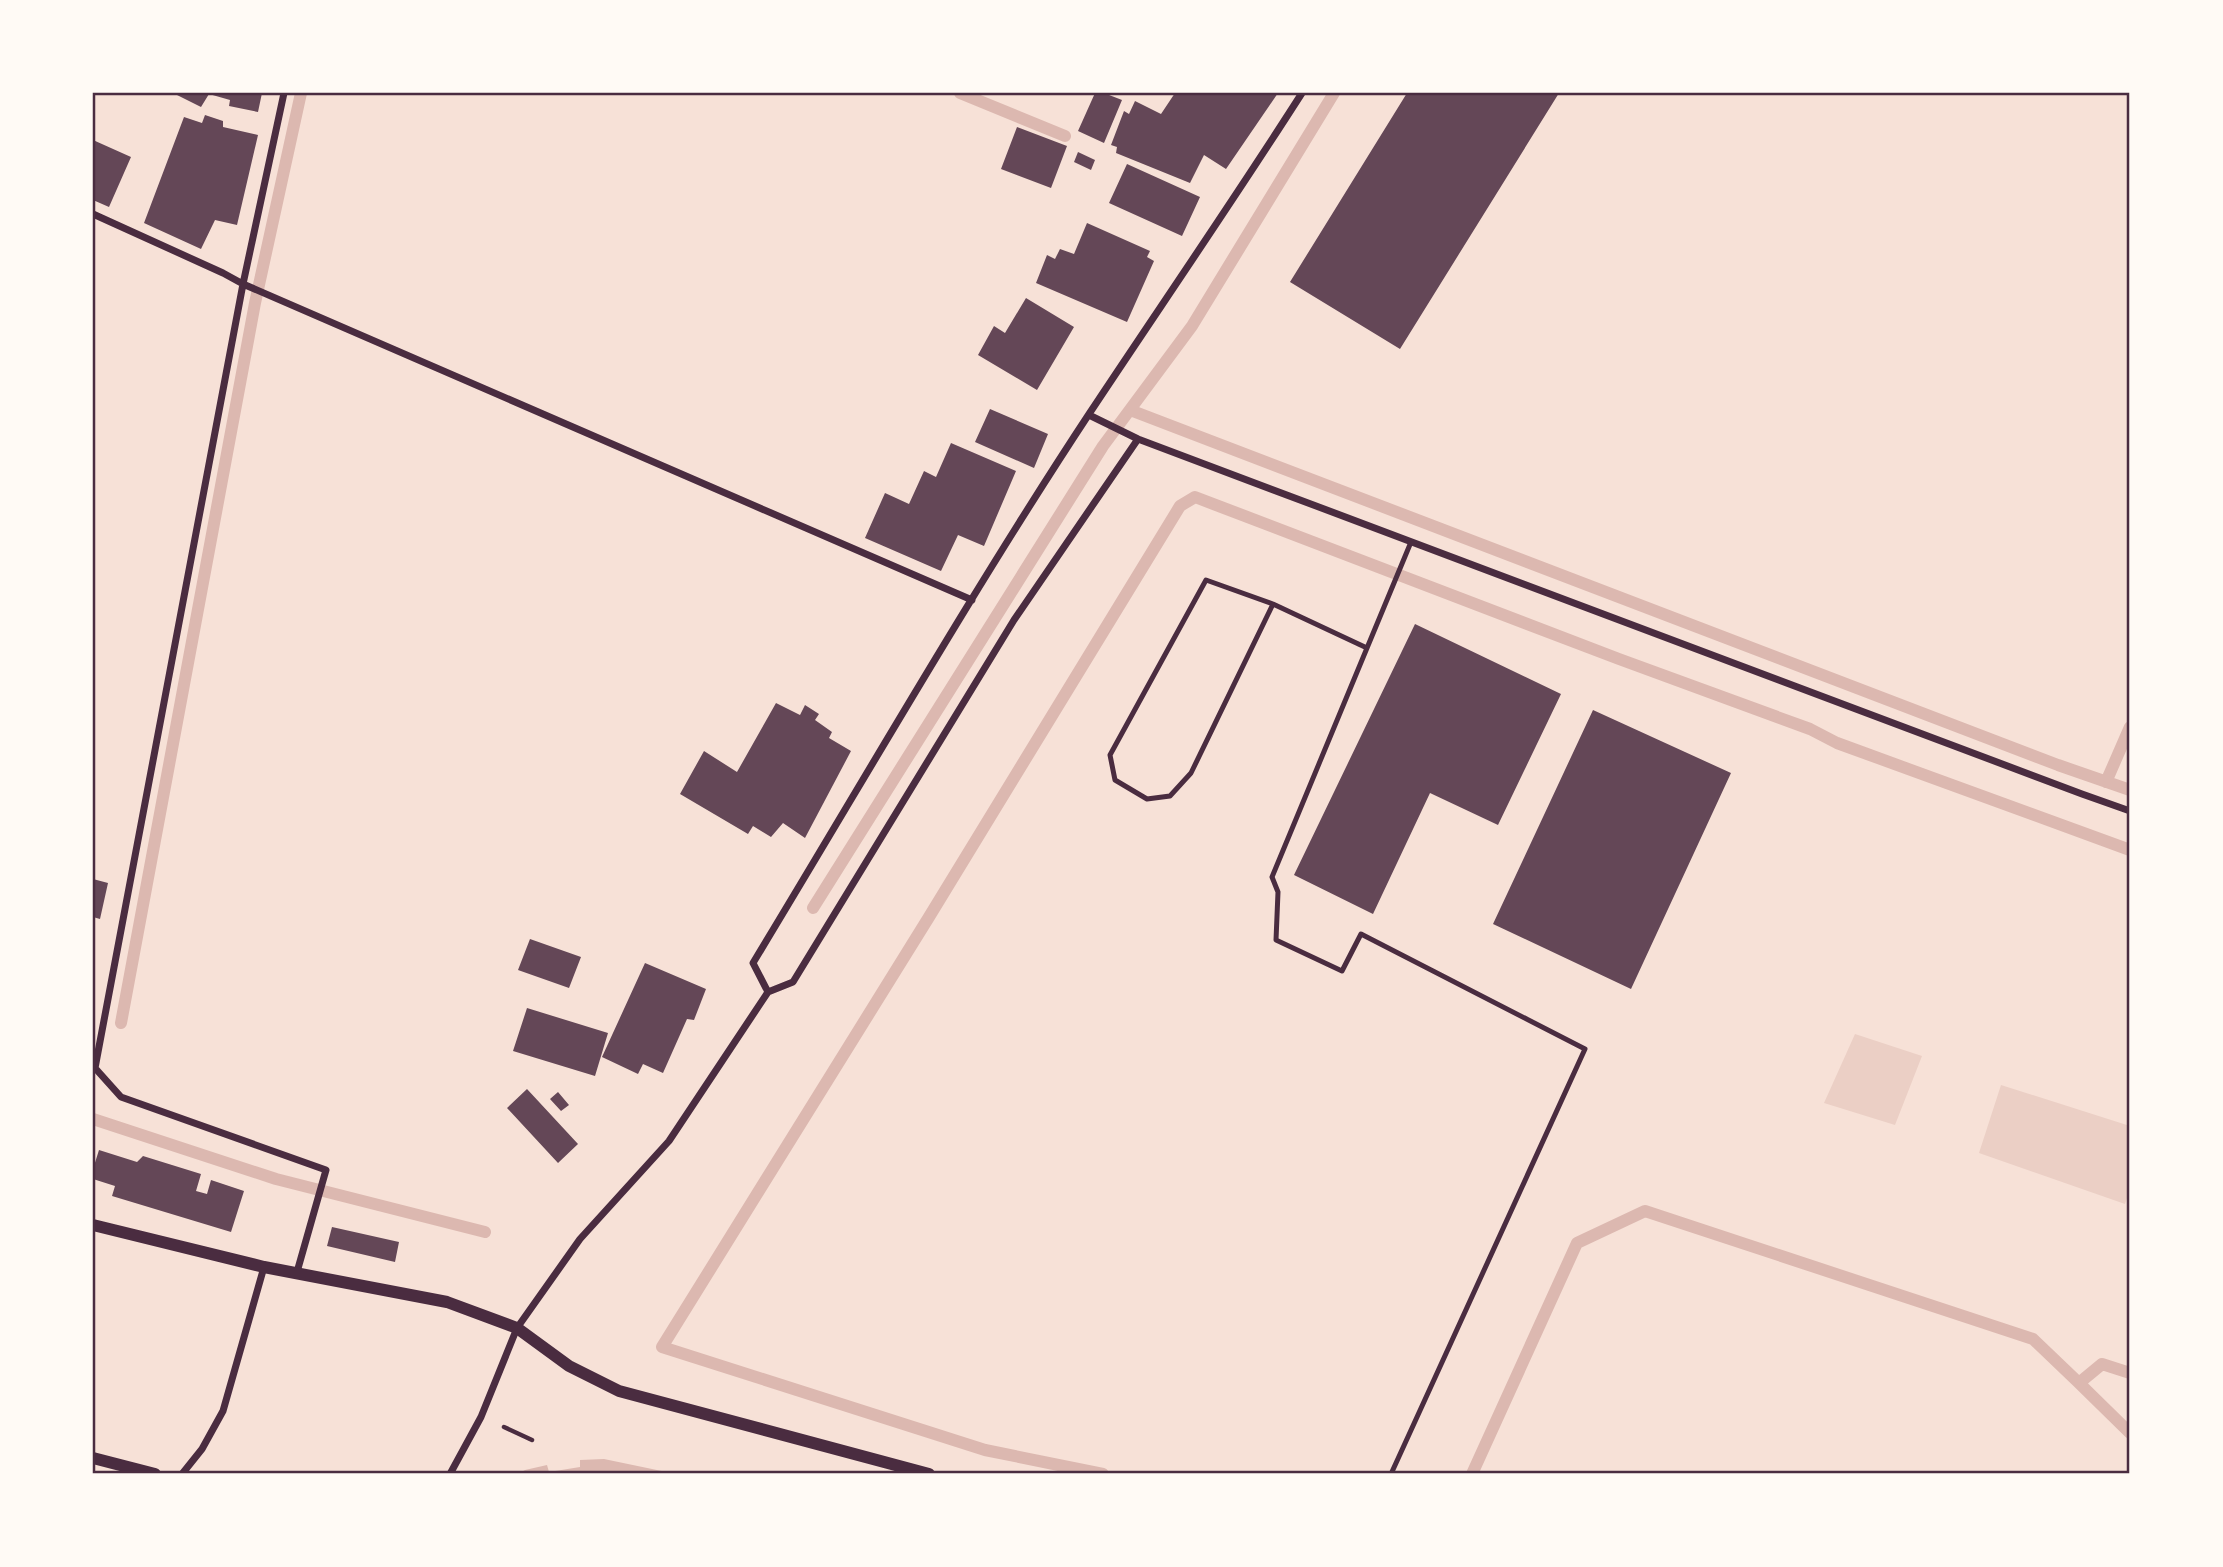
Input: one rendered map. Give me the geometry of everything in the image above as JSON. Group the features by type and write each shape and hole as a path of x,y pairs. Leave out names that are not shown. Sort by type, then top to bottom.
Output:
{"street":[{"path":"284,93 243,284 95,1068 121,1097 326,1170 297,1272"},
{"path":"768,992 753,963 972,600 1088,415 1227,211 1302,93"},
{"path":"93,214 252,288 972,600"},
{"path":"1088,415 1138,439 2130,811"},
{"path":"450,1474 481,1417 517,1328 580,1239 669,1141 768,992 793,982 1014,620 1138,439"},
{"path":"93,1225 264,1267 447,1302 517,1328 569,1366 619,1391 929,1474"},
{"path":"182,1474 202,1449 223,1411 264,1267"},
{"path":"93,1458 155,1474"}],"lane":[{"path":"1391,1474 1585,1049 1361,934 1342,971 1276,940 1278,892 1272,877 1411,542"},
{"path":"1273,604 1191,773 1170,796 1147,799 1115,780 1110,755 1206,580 1273,604 1367,648"}],"shaded area":[{"path":"1855,1034 1922,1056 1895,1125 1824,1103"},
{"path":"2001,1085 2130,1126 2130,1189 2125,1204 1979,1153"},
{"path":"604,1459 676,1474 518,1474 547,1465 549,1472 580,1467 580,1460"}],"building":[{"path":"173,93 262,93 258,112 229,106 230,100 209,94 201,107"},
{"path":"1095,93 1104,93 1122,100 1104,143 1078,131"},
{"path":"1175,93 1278,93 1226,169 1204,155 1190,183 1116,153 1117,147 1111,145 1124,111 1129,114 1135,101 1161,114"},
{"path":"1407,93 1559,93 1400,349 1290,282"},
{"path":"205,115 223,121 223,127 258,135 237,225 215,220 201,249 144,223 184,117 202,123"},
{"path":"1017,127 1067,146 1051,188 1001,169"},
{"path":"93,140 131,157 109,207 93,200"},
{"path":"1078,152 1095,160 1091,170 1074,162"},
{"path":"1127,164 1200,197 1182,236 1109,203"},
{"path":"1087,223 1150,251 1147,257 1154,261 1127,322 1036,283 1047,255 1055,259 1060,249 1074,254"},
{"path":"1026,298 1074,327 1037,390 978,355 994,326 1005,333"},
{"path":"990,409 1048,434 1034,468 975,442"},
{"path":"951,443 1016,471 984,546 958,535 941,571 865,538 885,493 909,504 924,471 936,477"},
{"path":"1415,624 1561,694 1498,825 1430,793 1373,914 1294,875"},
{"path":"776,703 800,715 805,705 819,714 815,720 832,732 829,738 851,751 805,838 783,823 771,837 753,826 748,834 680,794 704,751 737,772"},
{"path":"1593,710 1731,773 1631,989 1493,924"},
{"path":"93,879 108,883 100,919 93,917"},
{"path":"530,939 581,957 569,988 518,970"},
{"path":"645,963 706,989 694,1020 687,1019 663,1073 643,1064 638,1074 602,1057"},
{"path":"527,1008 608,1033 595,1076 513,1051"},
{"path":"527,1089 578,1144 558,1163 507,1108"},
{"path":"558,1092 569,1105 561,1111 550,1099"},
{"path":"99,1150 137,1162 143,1156 201,1174 196,1191 207,1194 211,1180 244,1191 231,1232 112,1196 115,1186 93,1179"},
{"path":"332,1227 399,1242 395,1262 327,1246"}],"waterway":[{"path":"121,1023 255,303 301,93"},
{"path":"960,93 1065,136"},
{"path":"813,908 1103,446 1192,326 1334,93"},
{"path":"1130,410 2058,765 2130,790"},
{"path":"1103,1474 985,1450 662,1347 1180,506 1195,497 1810,729 1837,743 2130,850"},
{"path":"2106,782 2130,727"},
{"path":"93,1119 276,1179 485,1232"},
{"path":"1472,1474 1577,1243 1645,1211 2033,1339 2079,1383 2102,1364 2130,1373"},
{"path":"2079,1383 2130,1433"}]}
